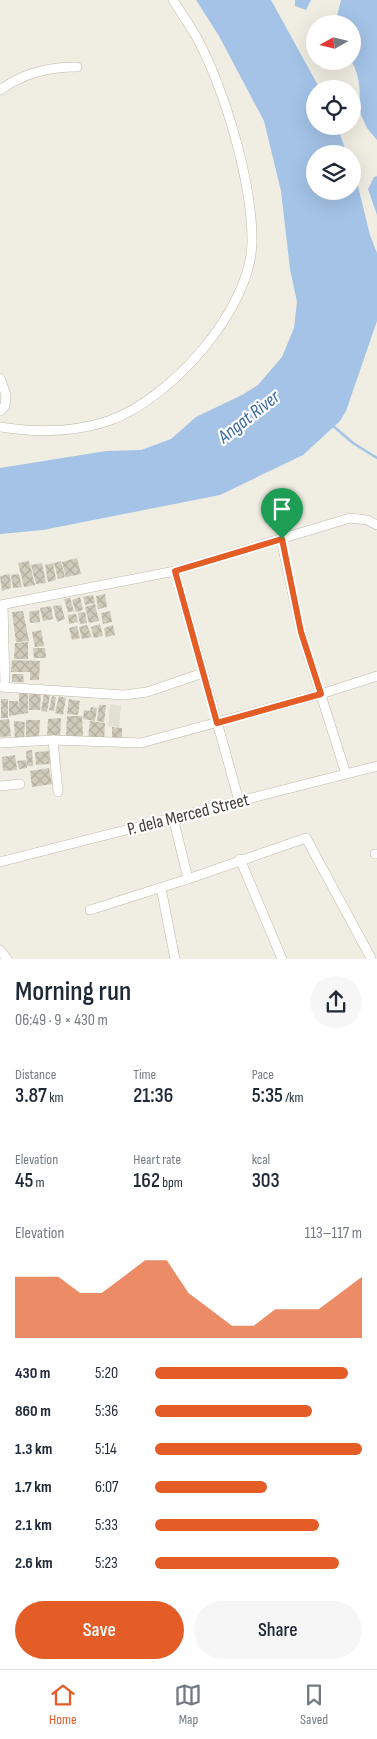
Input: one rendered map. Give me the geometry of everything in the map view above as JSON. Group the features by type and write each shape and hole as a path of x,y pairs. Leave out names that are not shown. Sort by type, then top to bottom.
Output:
{"street":[{"path":"0,427 28,432 66,431 108,420 140,406 176,377 224,324 244,285 252,242 250,206 239,154 216,83 197,38 173,0"},
{"path":"0,90 17,78 38,71 58,67 77,67"},
{"path":"0,378 6,395 5,406 0,411"},
{"path":"203,674 147,692 124,695 2,687 2,605 175,571 350,518 367,520 377,525"},
{"path":"282,539 301,632 346,774"},
{"path":"175,571 239,801"},
{"path":"0,743 53,740 141,743 321,694 377,676"},
{"path":"53,740 58,792"},
{"name":"P. dela Merced Street","path":"0,862 377,766"},
{"path":"0,786 20,784"},
{"path":"173,817 188,879"},
{"path":"90,910 188,879 240,859 306,838 371,958"},
{"path":"240,859 282,959"},
{"path":"161,888 175,959"},
{"path":"0,950 7,959"}],"shaded area":[{"path":"110,704 121,706 119,727 108,726"}],"water":[{"name":"Angat River","path":"196,0 271,0 306,64 306,70 310,70 315,80 306,80 306,135 340,135 344,145 306,145 306,200 361,200 361,198 370,235 377,253 377,321 346,411 340,421 303,455 220,495 43,530 0,534 0,468 106,451 141,450 171,439 196,417 242,395 258,385 282,357 294,328 297,302 290,269 281,191 264,121 219,36"},
{"path":"295,0 311,0 306,10 295,6"},
{"path":"341,0 377,0 377,140 367,128 361,115 361,80 358,80 356,70 361,70 361,15 337,15"},
{"path":"377,176 377,215 368,189 374,177"}],"building":[{"path":"77,558 81,574 66,577 62,562"},
{"path":"29,561 35,585 24,587 18,563"},
{"path":"61,561 65,577 58,579 54,563"},
{"path":"42,563 46,583 36,584 31,565"},
{"path":"53,563 56,580 48,582 45,565"},
{"path":"10,574 11,588 2,591 0,576"},
{"path":"19,574 22,587 13,588 11,575"},
{"path":"105,594 107,607 98,609 96,596"},
{"path":"93,595 95,603 85,605 83,597"},
{"path":"80,597 83,610 76,612 72,600"},
{"path":"70,598 74,611 68,612 64,599"},
{"path":"95,604 99,621 89,623 85,607"},
{"path":"61,605 65,619 57,622 53,606"},
{"path":"51,606 53,619 43,621 40,608"},
{"path":"39,610 40,622 30,623 29,612"},
{"path":"23,611 29,641 16,642 12,612"},
{"path":"110,611 112,622 103,624 101,613"},
{"path":"85,612 87,623 80,624 78,613"},
{"path":"76,614 78,622 69,624 68,615"},
{"path":"100,624 103,636 94,638 91,627"},
{"path":"87,625 92,637 82,639 79,627"},
{"path":"113,625 115,635 106,637 104,628"},
{"path":"77,626 80,638 72,640 69,628"},
{"path":"41,630 44,646 35,647 32,632"},
{"path":"28,642 28,659 14,659 15,643"},
{"path":"33,648 45,648 46,658 34,658"},
{"path":"12,660 40,661 39,680 30,680 30,672 11,672"},
{"path":"12,674 23,674 24,682 12,682"},
{"path":"29,692 41,692 40,710 29,710"},
{"path":"19,693 28,693 28,713 9,716 9,701 18,701 19,707"},
{"path":"44,694 50,695 47,712 41,711"},
{"path":"52,696 56,697 54,711 49,710"},
{"path":"59,696 66,698 63,715 55,713"},
{"path":"1,699 8,699 8,718 1,718"},
{"path":"69,699 80,701 78,715 67,714"},
{"path":"99,705 106,705 104,722 97,721"},
{"path":"91,707 97,708 95,721 83,719 84,710 90,711"},
{"path":"67,716 82,716 83,736 66,737"},
{"path":"61,718 60,737 47,737 48,719"},
{"path":"9,719 11,736 0,737 0,720"},
{"path":"26,720 40,720 39,737 26,737"},
{"path":"14,721 25,722 24,740 15,740"},
{"path":"90,721 105,723 104,740 88,739"},
{"path":"112,727 122,728 122,740 112,740"},
{"path":"32,750 33,766 27,766 26,751"},
{"path":"49,751 50,764 36,765 35,752"},
{"path":"15,755 17,770 3,771 2,757"},
{"path":"26,760 27,768 19,769 17,761"},
{"path":"49,768 52,784 32,787 30,771"}],"waterway":[{"path":"332,425 353,443 377,458"}],"route":[{"path":"282,539 301,632 321,694 217,723 175,571 282,539"}]}
